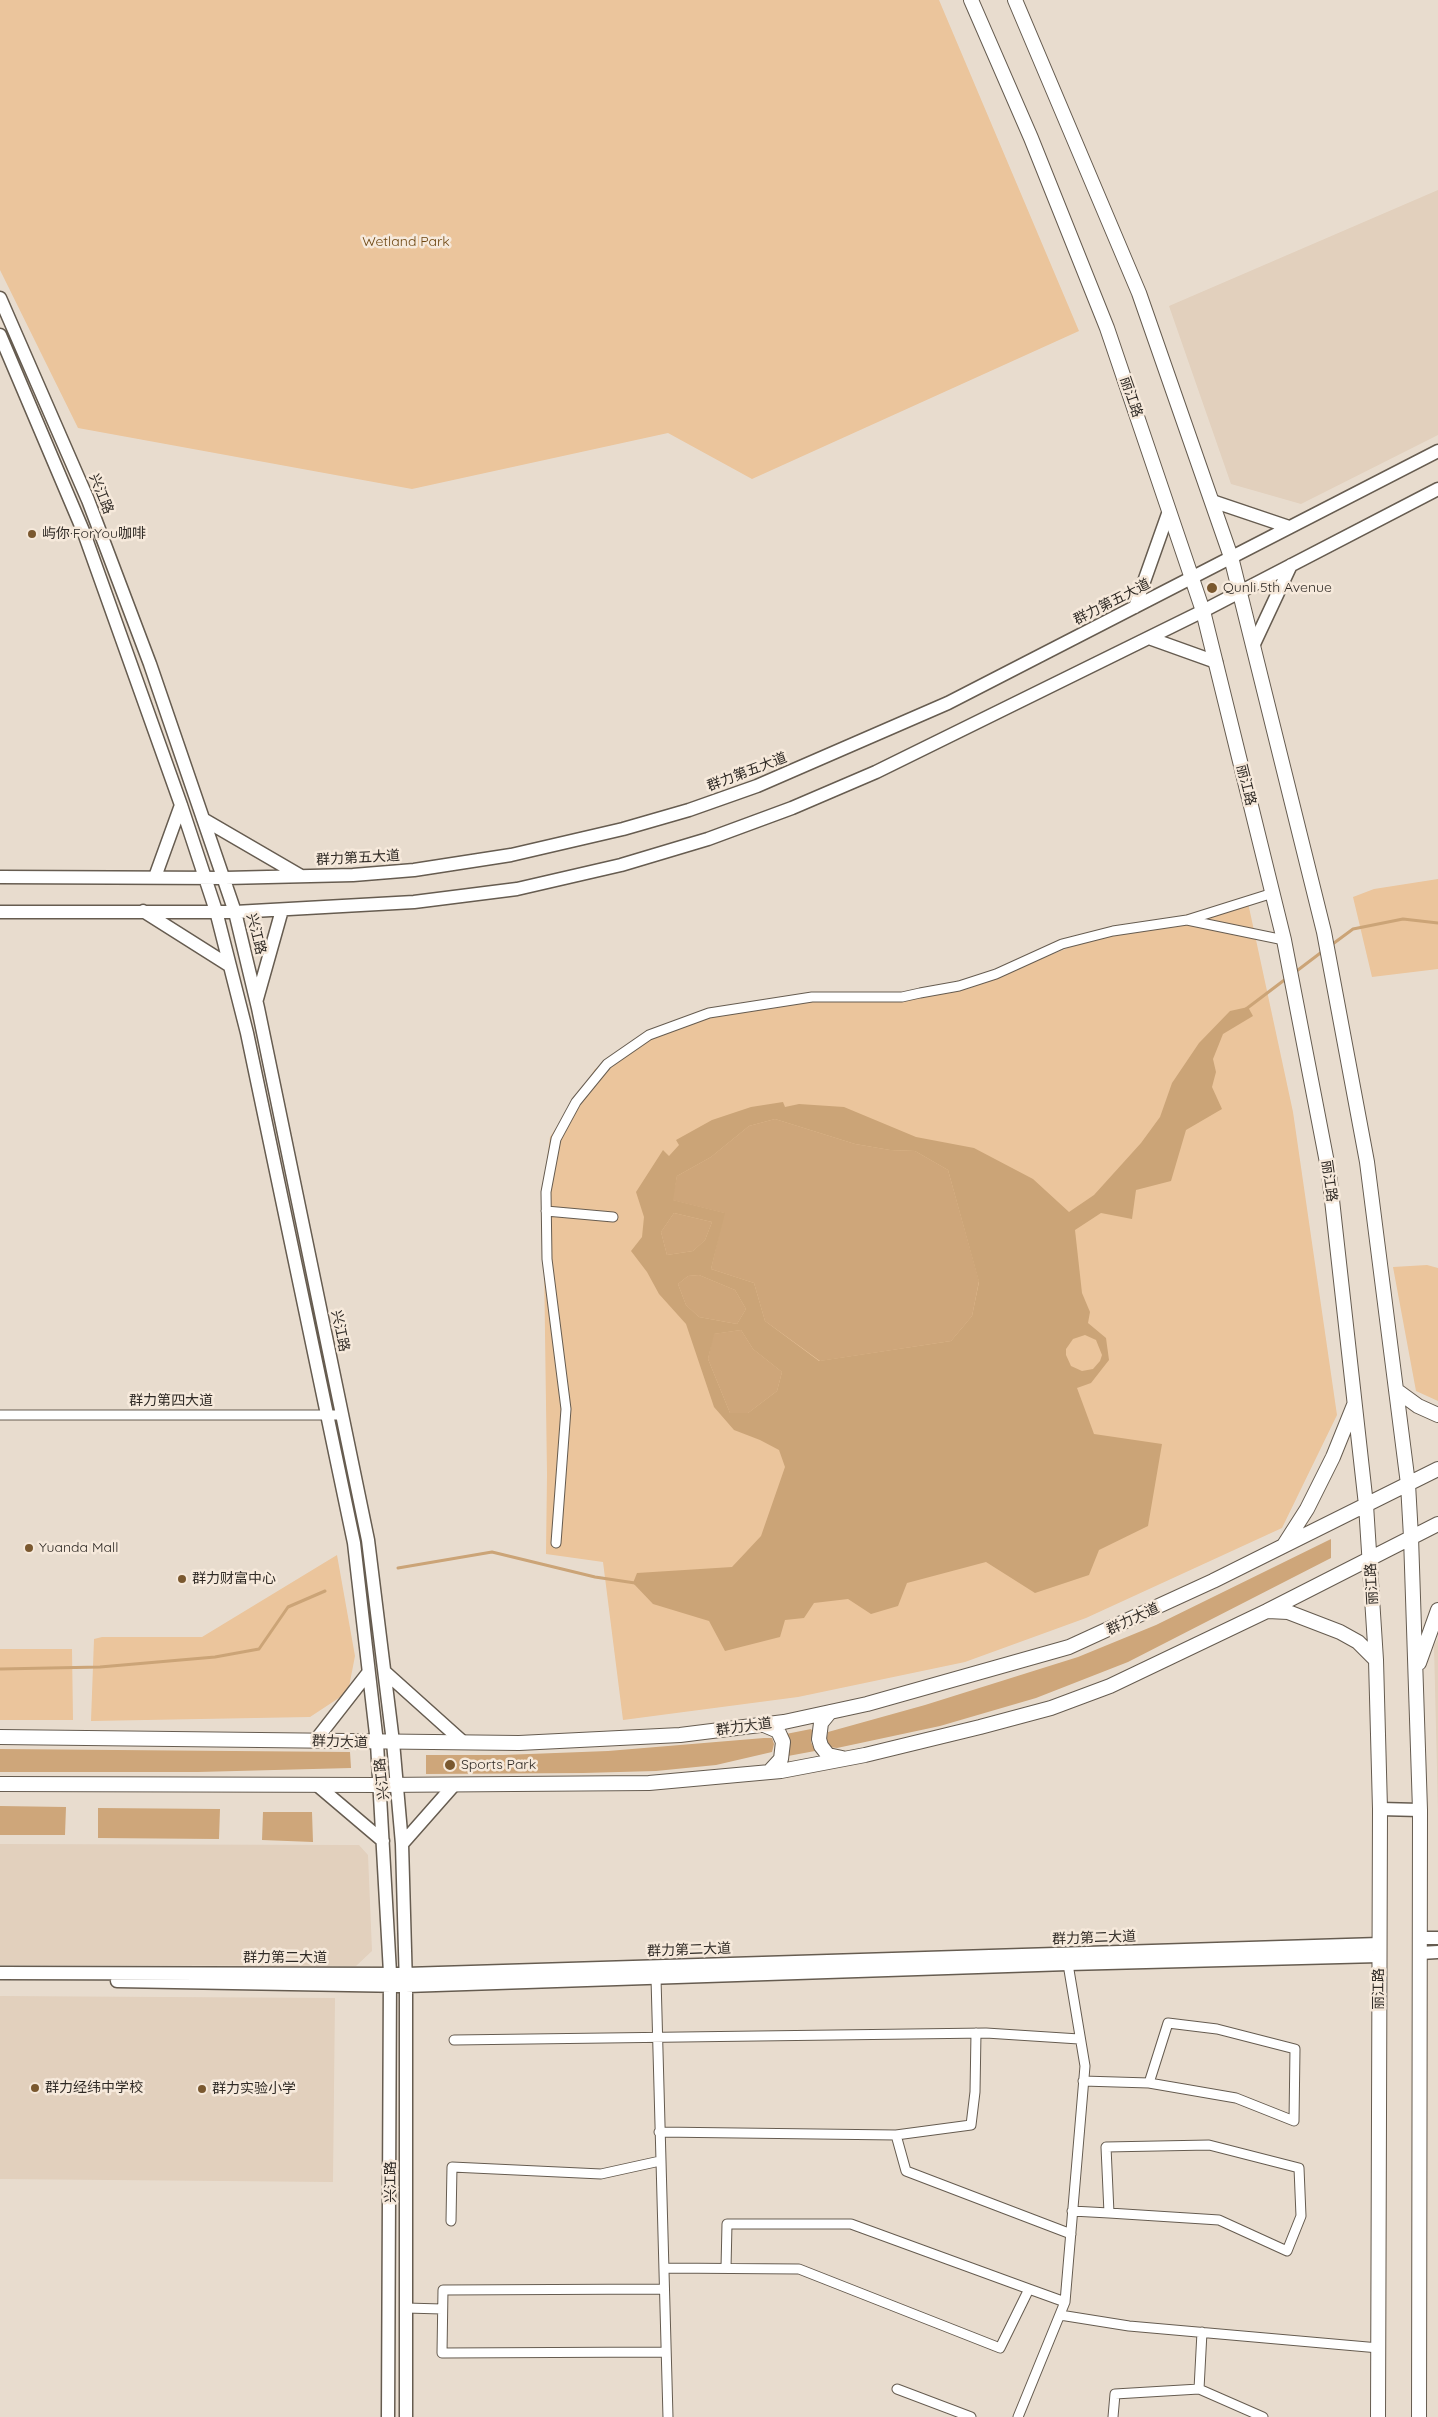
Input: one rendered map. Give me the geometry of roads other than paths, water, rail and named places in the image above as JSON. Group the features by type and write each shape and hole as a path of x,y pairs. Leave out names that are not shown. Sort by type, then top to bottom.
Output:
{"main road":[{"name":"丽江路","path":"971,0 1031,138 1107,328 1203,611 1284,940 1329,1173 1366,1505 1371,1558 1376,1660 1380,1809 1378,2417"},
{"path":"1015,0 1139,293 1232,557 1324,932 1367,1162 1408,1484 1411,1538 1420,1810 1420,2417"},
{"name":"兴江路","path":"0,298 92,510 150,664 225,878 256,1001 368,1540 398,1785 402,1844 406,1980 406,2417"},
{"name":"兴江路","path":"0,335 84,533 216,910 248,1033 354,1543 377,1743 390,1979 388,2417"},
{"name":"群力第五大道","path":"0,877 225,878 414,870 510,855 623,829 689,810 757,786 948,703 1438,451"},
{"path":"0,912 216,910 235,912 414,902 517,889 621,866 708,839 792,808 876,772 1203,611 1438,489"},
{"path":"1212,501 1289,527"},
{"path":"1135,607 1169,510"},
{"path":"1254,644 1291,565"},
{"path":"1149,638 1216,662"},
{"path":"155,877 181,806"},
{"path":"203,819 301,876"},
{"path":"256,1001 282,910"},
{"path":"143,911 230,966"},
{"path":"1396,1390 1418,1406 1438,1415"},
{"path":"1284,1546 1307,1509 1329,1465 1355,1402"},
{"name":"群力大道","path":"0,1737 377,1743 602,1740 680,1735 764,1725 867,1704 1069,1647 1213,1582 1438,1469"},
{"path":"0,1784 398,1785 649,1783 769,1772 846,1759 901,1747 1051,1708 1110,1686 1267,1611 1438,1524"},
{"path":"1416,1673 1438,1610"},
{"path":"1267,1611 1288,1612 1340,1632 1358,1642 1376,1660"},
{"path":"385,1672 463,1742"},
{"path":"315,1741 368,1673"},
{"path":"830,1712 821,1723 819,1739 821,1746 828,1755 846,1759"},
{"path":"764,1725 778,1730 783,1742 781,1759 769,1772"},
{"path":"402,1844 454,1784"},
{"path":"317,1785 383,1841"},
{"path":"1380,1809 1420,1810"},
{"path":"1421,1938 1438,1938"},
{"name":"群力第二大道","path":"0,1973 406,1980 656,1978 1068,1964 1379,1950"},
{"name":"群力第二大道","path":"406,1980 1379,1950"},
{"path":"1420,1953 1438,1952"},
{"name":"群力第二大道","path":"0,1980 390,1979"}],"street":[{"path":"556,1543 566,1408 547,1259 546,1192 556,1139 576,1102 607,1064 649,1035 709,1013 812,997 902,997 959,986 996,974 1062,944 1114,932 1187,920 1273,893"},
{"path":"1187,920 1284,940"},
{"path":"546,1211 613,1218"},
{"name":"群力第四大道","path":"0,1415 342,1415"},
{"path":"1018,2417 1065,2302 1085,2066 1068,1964"},
{"path":"656,1978 656,2037 668,2417"},
{"path":"1083,2081 1149,2083 1236,2098 1294,2120 1295,2049 1217,2029 1168,2023 1149,2083"},
{"path":"454,2040 976,2033 1079,2039"},
{"path":"659,2132 896,2135 971,2125 975,2092 976,2033"},
{"path":"896,2135 906,2171 1071,2234"},
{"path":"1072,2211 1219,2220 1286,2250 1301,2216 1299,2168 1209,2145 1106,2147 1109,2213"},
{"path":"451,2221 452,2167 602,2174 660,2161"},
{"path":"726,2268 727,2224 850,2224 1065,2302"},
{"path":"664,2268 799,2269 1000,2348 1029,2289"},
{"path":"664,2290 443,2290 442,2353 666,2352"},
{"path":"406,2308 442,2308"},
{"path":"1060,2315 1129,2326 1379,2348"},
{"path":"1199,2389 1202,2332"},
{"path":"897,2389 971,2417"},
{"path":"1113,2417 1115,2394 1199,2389 1262,2417"}],"waterway":[{"path":"1330,946 1353,929 1403,919 1438,923"},
{"path":"1294,973 1323,951"},
{"path":"1246,1009 1287,978"},
{"path":"398,1568 492,1552 595,1577 635,1583"},
{"path":"0,1669 100,1667 215,1657 259,1649 288,1607 325,1591"}],"place":[{"name":"屿你·ForYou咖啡","path":"32,534"},
{"name":"Qunli 5th Avenue","path":"1212,588"},
{"name":"Yuanda Mall","path":"29,1548"},
{"name":"群力财富中心","path":"182,1579"},
{"name":"Sports Park","path":"450,1765"},
{"name":"群力经纬中学校","path":"35,2088"},
{"name":"群力实验小学","path":"202,2089"}],"park label":[{"name":"Wetland Park","path":"406,242"}]}
